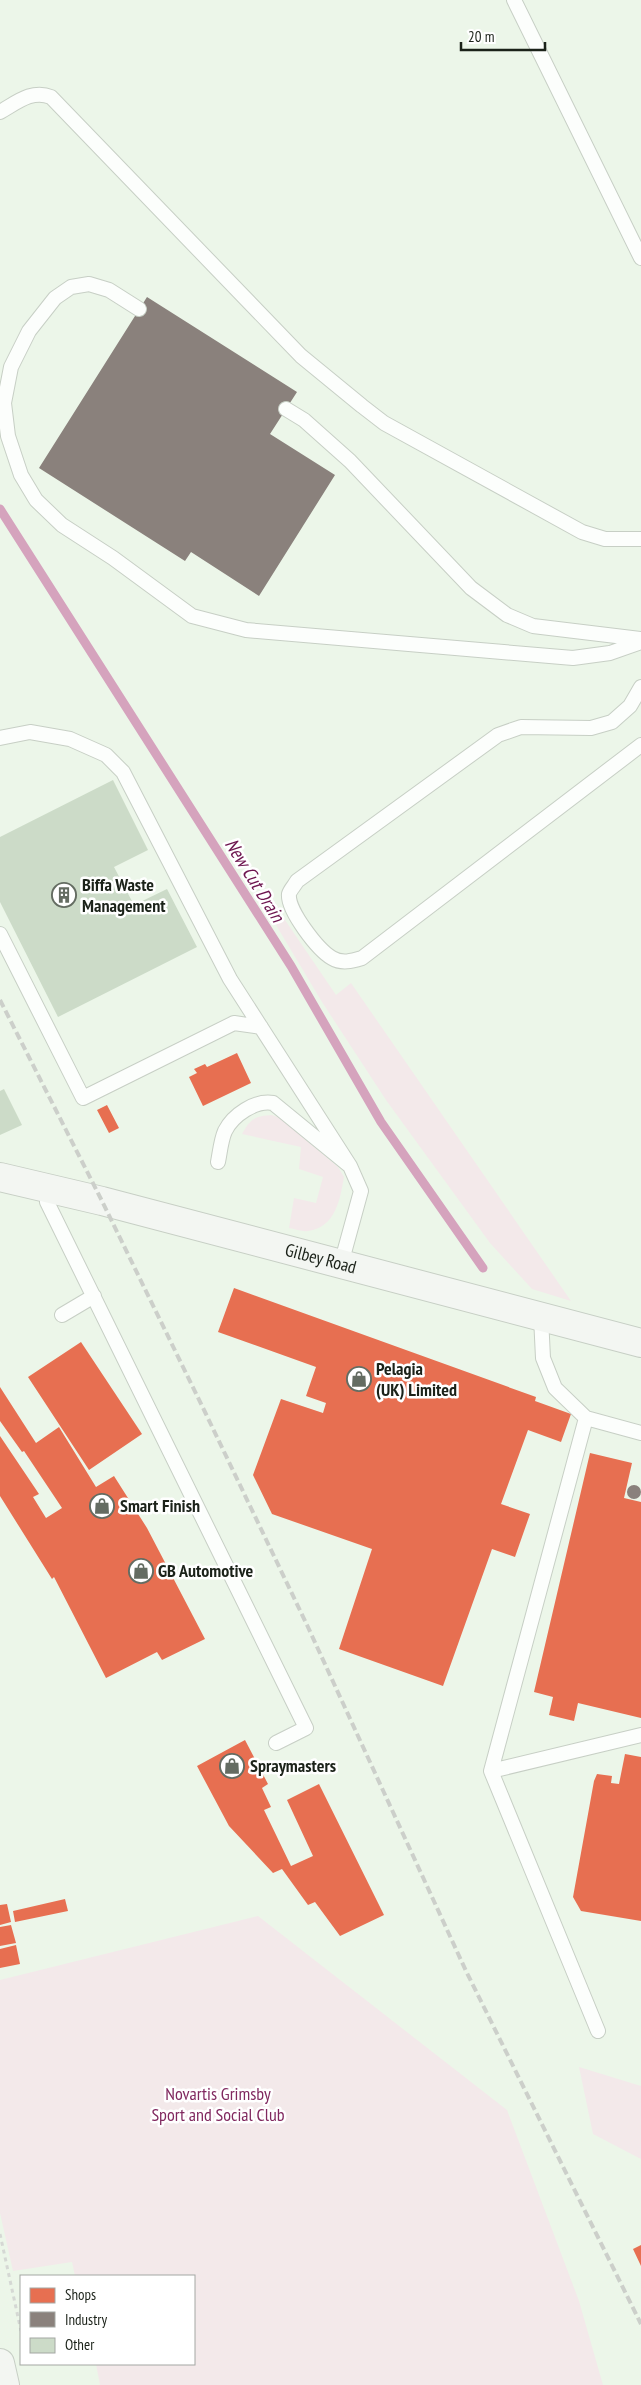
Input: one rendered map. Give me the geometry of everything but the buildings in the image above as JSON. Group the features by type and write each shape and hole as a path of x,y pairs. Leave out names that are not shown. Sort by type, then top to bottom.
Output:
{"street":[{"name":"Gilbey Road","path":"0,1177 641,1343"},
{"path":"0,2363 5,2385"}],"lane":[{"path":"514,0 641,258"},
{"path":"0,112 31,95 41,92 51,97 301,356 384,423 582,532 605,539 641,539"},
{"path":"139,309 109,290 89,284 71,287 55,298 28,331 11,367 4,403 8,436 22,475 36,500 62,526 113,558 192,616 246,630 573,658 610,653 641,640"},
{"path":"286,409 304,420 350,461 471,588 507,615 533,626 641,640"},
{"path":"641,687 630,706 612,722 591,728 521,727 498,735 297,881 289,893 290,906 319,948 333,959 349,962 362,958 641,745"},
{"path":"0,738 30,732 70,739 106,755 123,772 230,979 350,1166 361,1191 341,1264"},
{"path":"0,934 83,1098 234,1023 261,1027"},
{"path":"218,1162 225,1131 235,1117 251,1107 264,1102 273,1103 350,1166"},
{"path":"51,1189 47,1202 306,1728 276,1742"},
{"path":"62,1315 94,1296"},
{"path":"541,1317 543,1358 556,1388 586,1418 641,1433"},
{"path":"586,1418 492,1771 598,2031"},
{"path":"492,1771 641,1735"}],"path":[{"path":"0,2234 20,2326"}],"green space":[{"path":"283,917 336,995 351,983 571,1301 532,1289 490,1243 386,1100 322,1002 273,920"},
{"path":"272,1115 280,1118 338,1167 344,1177 335,1211 325,1224 317,1228 301,1231 289,1228 294,1198 316,1203 323,1177 299,1169 301,1147 242,1134 254,1119"},
{"name":"Novartis Grimsby Sport and Social Club","path":"258,1916 507,2110 579,2301 603,2385 100,2385 96,2365 195,2365 195,2275 75,2275 72,2262 13,2271 0,2213 0,1980"},
{"path":"579,2067 641,2086 641,2159 593,2134"}],"waterway":[{"name":"New Cut Drain","path":"0,509 291,966 381,1122 483,1268"}],"railway":[{"path":"0,1000 102,1201 205,1412 307,1625 466,1971 641,2324"}],"place":[{"name":"Biffa Waste Management","path":"64,895"},
{"name":"Pelagia (UK) Limited","path":"359,1379"},
{"name":"Smart Finish","path":"102,1506"},
{"name":"GB Automotive","path":"141,1571"},
{"name":"Spraymasters","path":"232,1766"}]}
